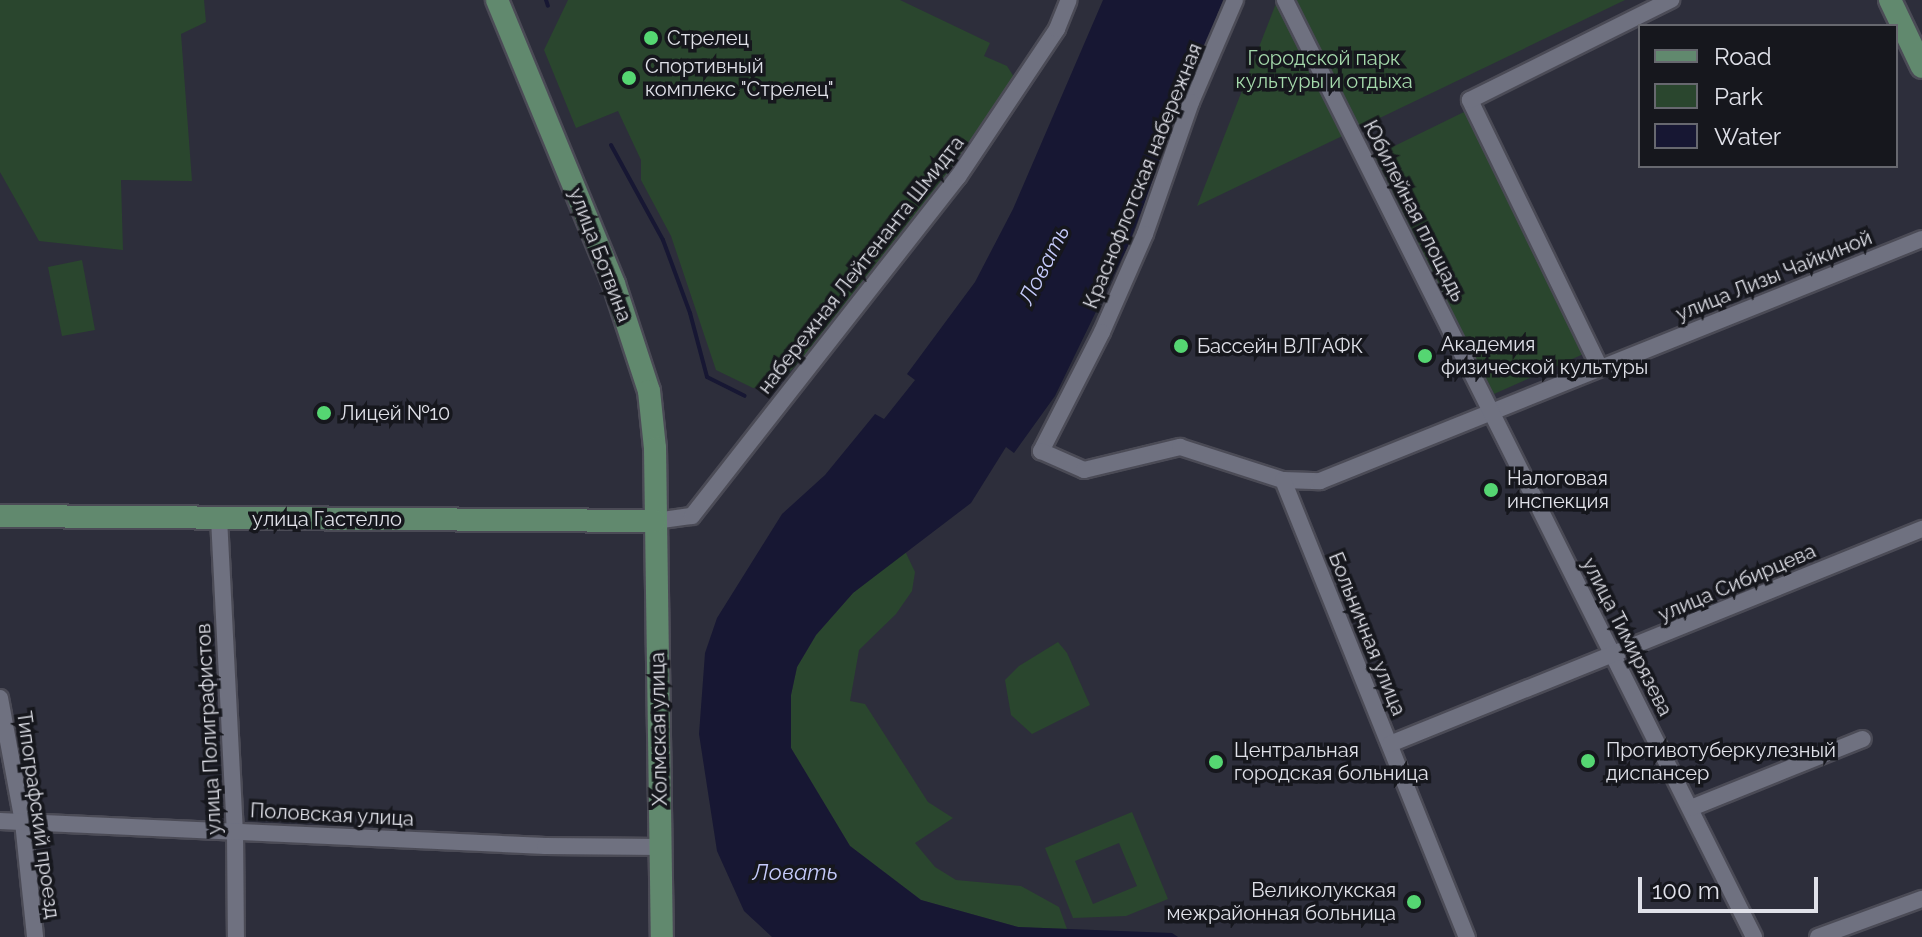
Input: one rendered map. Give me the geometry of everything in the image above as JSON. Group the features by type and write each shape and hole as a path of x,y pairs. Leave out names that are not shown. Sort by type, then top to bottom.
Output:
{"main road":[{"name":"улица Ботвина","path":"497,0 614,284 649,391 655,448 655,521"},
{"path":"1890,0 1922,67"},
{"name":"улица Гастелло","path":"0,516 655,521"},
{"name":"Холмская улица","path":"655,521 662,937"}],"street":[{"name":"набережная Лейтенанта Шмидта","path":"655,521 692,516 958,177 1057,29 1069,0"},
{"name":"Краснофлотская набережная","path":"1041,451 1102,332 1145,234 1191,102 1235,0"},
{"name":"Юбилейная площадь","path":"1285,0 1465,355"},
{"path":"1600,368 1470,100 1671,0"},
{"name":"улица Лизы Чайкиной","path":"1041,451 1084,470 1180,447 1283,480 1320,481 1922,239"},
{"name":"улица Тимирязева","path":"1465,355 1754,937"},
{"name":"Больничная улица","path":"1283,480 1467,937"},
{"name":"улица Полиграфистов","path":"219,518 235,831 236,937"},
{"name":"улица Сибирцева","path":"1390,744 1922,529"},
{"name":"Типографский проезд","path":"0,698 23,822 35,937"},
{"path":"1691,808 1863,739"},
{"name":"Половская улица","path":"0,821 545,846 661,847"},
{"path":"1818,937 1922,899"}],"green space":[{"path":"0,0 204,0 206,22 181,34 192,181 121,180 123,250 39,241 0,172"},
{"path":"568,0 900,0 990,43 984,56 1007,66 1014,77 953,170 817,342 777,386 753,388 716,370 671,236 641,180 641,160 618,111 576,128 544,50"},
{"name":"Городской парк культуры и отдыха","path":"1281,0 1625,0 1197,206 1275,6"},
{"path":"1468,110 1588,352 1494,394 1372,157"},
{"path":"82,260 95,330 62,336 48,267"},
{"path":"905,551 915,572 912,591 896,614 859,650 850,701 865,704 928,802 953,818 915,843 935,867 956,880 1021,886 1059,907 1067,929 1018,927 921,900 850,846 791,748 791,695 797,667 816,635 853,593"},
{"path":"1058,642 1067,653 1090,705 1032,734 1011,715 1005,680 1019,666"},
{"path":"1132,812 1168,899 1126,916 1073,918 1045,848","holes":["1119,843 1137,886 1093,904 1075,861"]}],"water":[{"name":"Ловать","path":"1103,0 1223,0 1128,246 1055,396 1014,453 1006,447 971,503 853,593 816,635 797,667 791,695 791,748 850,846 921,900 1018,927 1172,933 1178,937 772,937 744,911 717,851 699,734 705,653 717,618 782,514 825,475 875,414 884,419 915,380 907,374 975,282 1013,209"}],"waterway":[{"path":"546,0 548,6"},
{"path":"611,145 663,240 690,313 707,377 745,396"}],"place":[{"name":"Стрелец","path":"651,38"},
{"name":"Спортивный комплекс \"Стрелец\"","path":"629,78"},
{"name":"Бассейн ВЛГАФК","path":"1181,346"},
{"name":"Aкадемия физической культуры","path":"1425,356"},
{"name":"Лицей №10","path":"324,413"},
{"name":"Налоговая инспекция","path":"1491,490"},
{"name":"Противотуберкулезный диспансер","path":"1588,761"},
{"name":"Центральная городская больница","path":"1216,762"},
{"name":"Великолукская межрайонная больница","path":"1414,902"}]}
